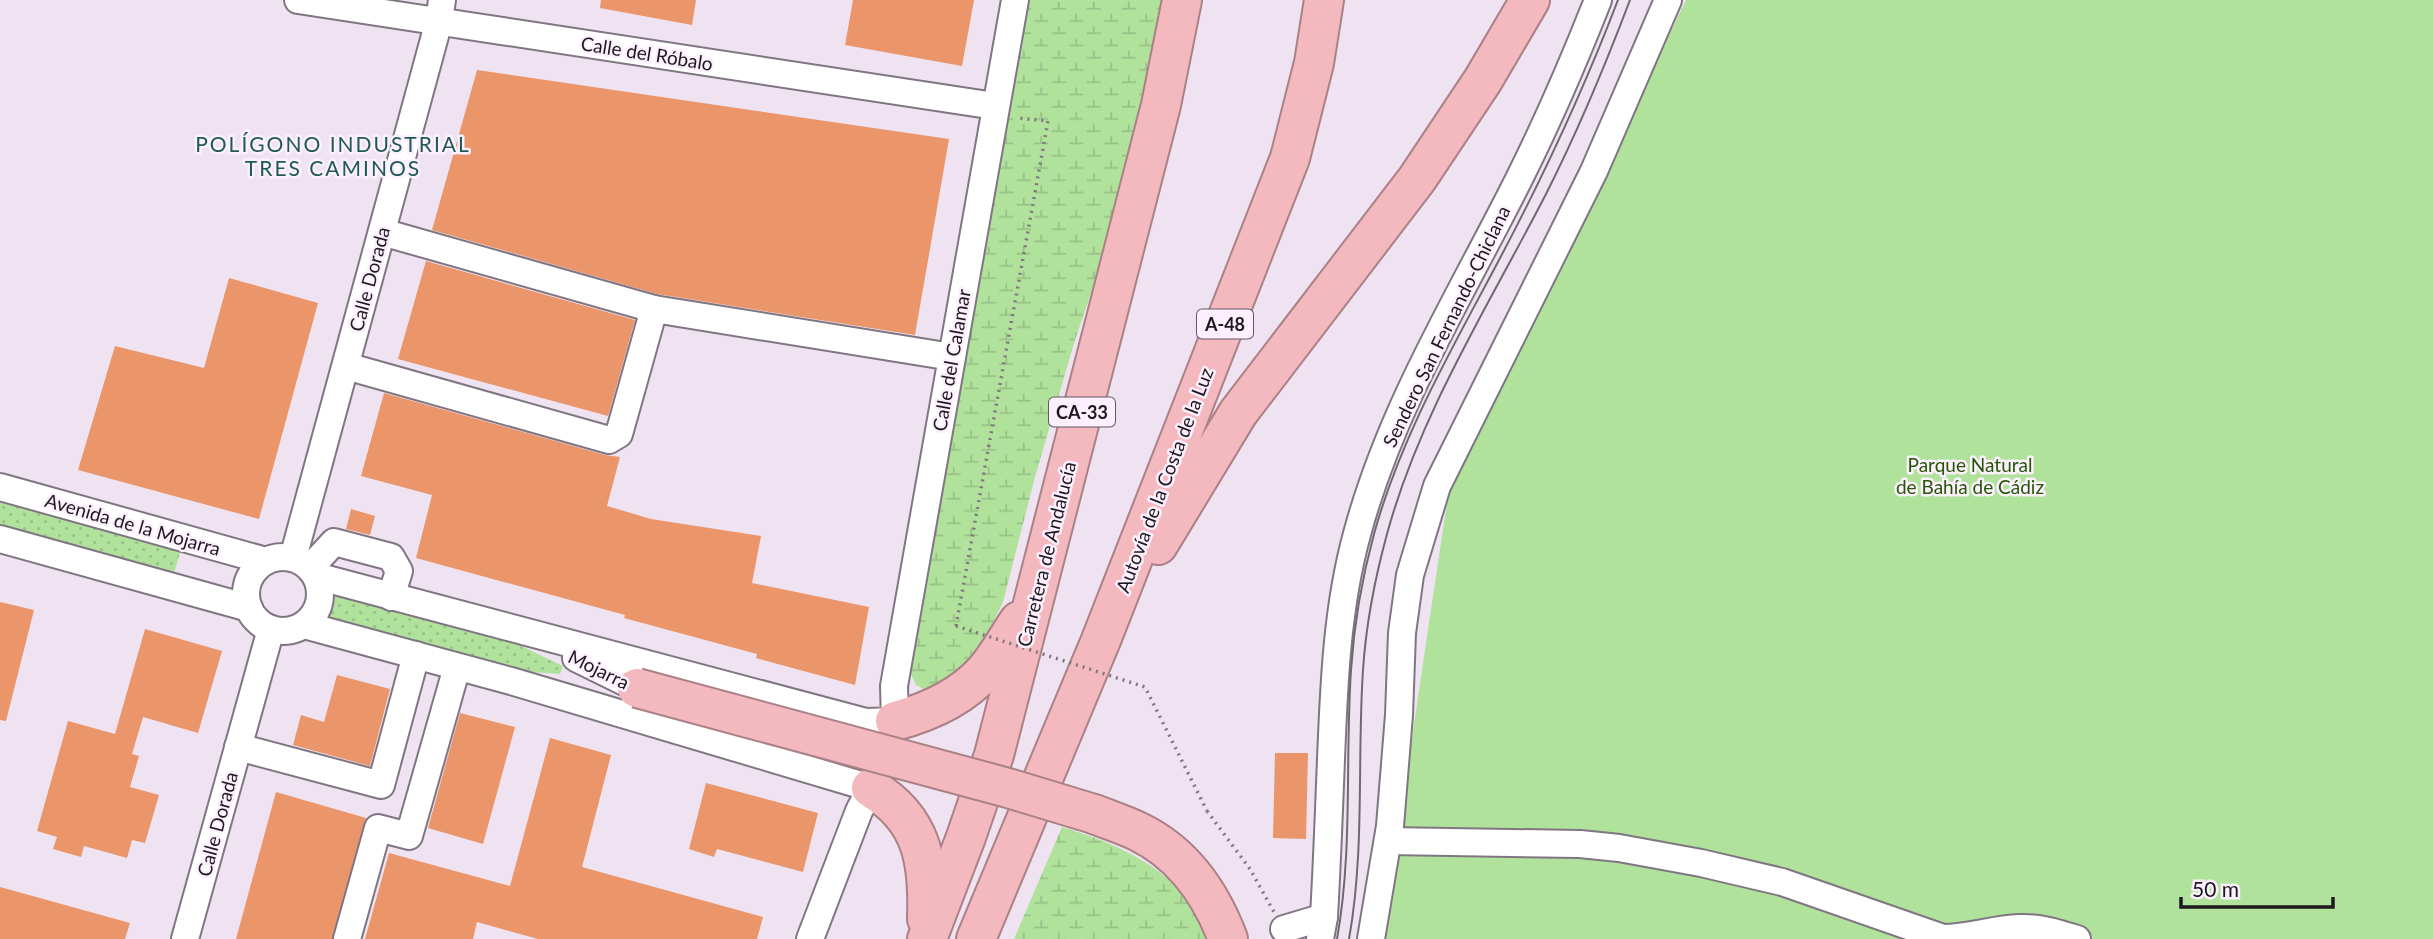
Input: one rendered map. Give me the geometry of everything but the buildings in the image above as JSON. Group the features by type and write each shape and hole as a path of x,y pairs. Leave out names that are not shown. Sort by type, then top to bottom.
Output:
{"highway":[{"name":"Carretera de Andalucía","path":"926,939 966,837 994,755 1161,105 1182,0"},
{"name":"Autovía de la Costa de la Luz","path":"1101,640 1290,158 1314,63 1324,0"},
{"path":"976,939 1101,640 1238,413 1418,179 1483,80 1530,0"},
{"path":"895,721 943,704 967,687 985,670 1034,599"},
{"path":"637,688 1008,788 1094,814 1140,832 1173,855 1198,881 1210,898 1228,939"},
{"path":"871,788 889,799 914,828 923,852 928,883 926,939"}],"street":[{"name":"Calle del Róbalo","path":"298,0 441,10 995,111"},
{"name":"Calle del Calamar","path":"895,721 894,686 1014,0"},
{"name":"Sendero San Fernando-Chiclana","path":"1284,929 1322,928 1333,686 1339,624 1356,535 1385,446 1431,348 1520,178 1575,59 1598,0"},
{"path":"1371,939 1388,841 1399,715 1402,633 1410,575 1437,486 1594,171 1668,0"},
{"name":"Calle Dorada","path":"306,567 346,366 441,10"},
{"path":"382,232 654,309 952,357"},
{"path":"346,366 609,440 619,434 654,309"},
{"name":"Avenida de la Mojarra","path":"0,487 266,561"},
{"path":"0,540 249,608"},
{"path":"306,567 334,542 391,557 399,571 391,597"},
{"path":"306,567 320,586 320,597 312,617 304,625 282,631 271,629 257,620 249,608 247,586 250,576 266,561 284,556 306,567 391,597 866,722 895,721"},
{"path":"304,625 511,681 871,788 859,811 810,939"},
{"name":"Calle Dorada","path":"185,939 271,629"},
{"name":"Mojarra","path":"523,632 637,688"},
{"path":"238,747 381,785 416,655"},
{"path":"347,939 378,828 408,836 457,667"},
{"name":"Mojarra","path":"511,681 637,688"},
{"path":"1388,841 1580,844 1619,848 1782,882 1943,938 1964,938 2019,928 2045,929 2077,939"}],"path":[{"path":"995,111 1048,121 956,626 1145,687 1206,811 1250,869 1284,929"}],"green space":[{"path":"1028,0 1163,0 1128,175 1114,226 1075,340 1035,477 1003,602 977,655 958,675 928,691 916,685 910,672"},
{"name":"Parque Natural de Bahía de Cádiz","path":"1686,0 2433,0 2433,939 1382,939 1449,489"},
{"path":"0,499 181,549 173,577 0,530"},
{"path":"344,593 500,636 563,666 560,674 517,671 336,624 330,617 329,605 335,597"},
{"path":"1062,827 1100,840 1153,867 1182,893 1195,909 1208,939 1014,939"}],"tram line":[{"path":"1337,939 1345,872 1352,653 1359,601 1374,534 1398,462 1413,428 1547,164 1618,0"},
{"path":"1349,939 1357,872 1364,653 1387,534 1401,489 1437,403 1558,170 1591,98 1630,0"}],"district":[{"name":"POLÍGONO INDUSTRIAL TRES CAMINOS","path":"333,155"}]}
